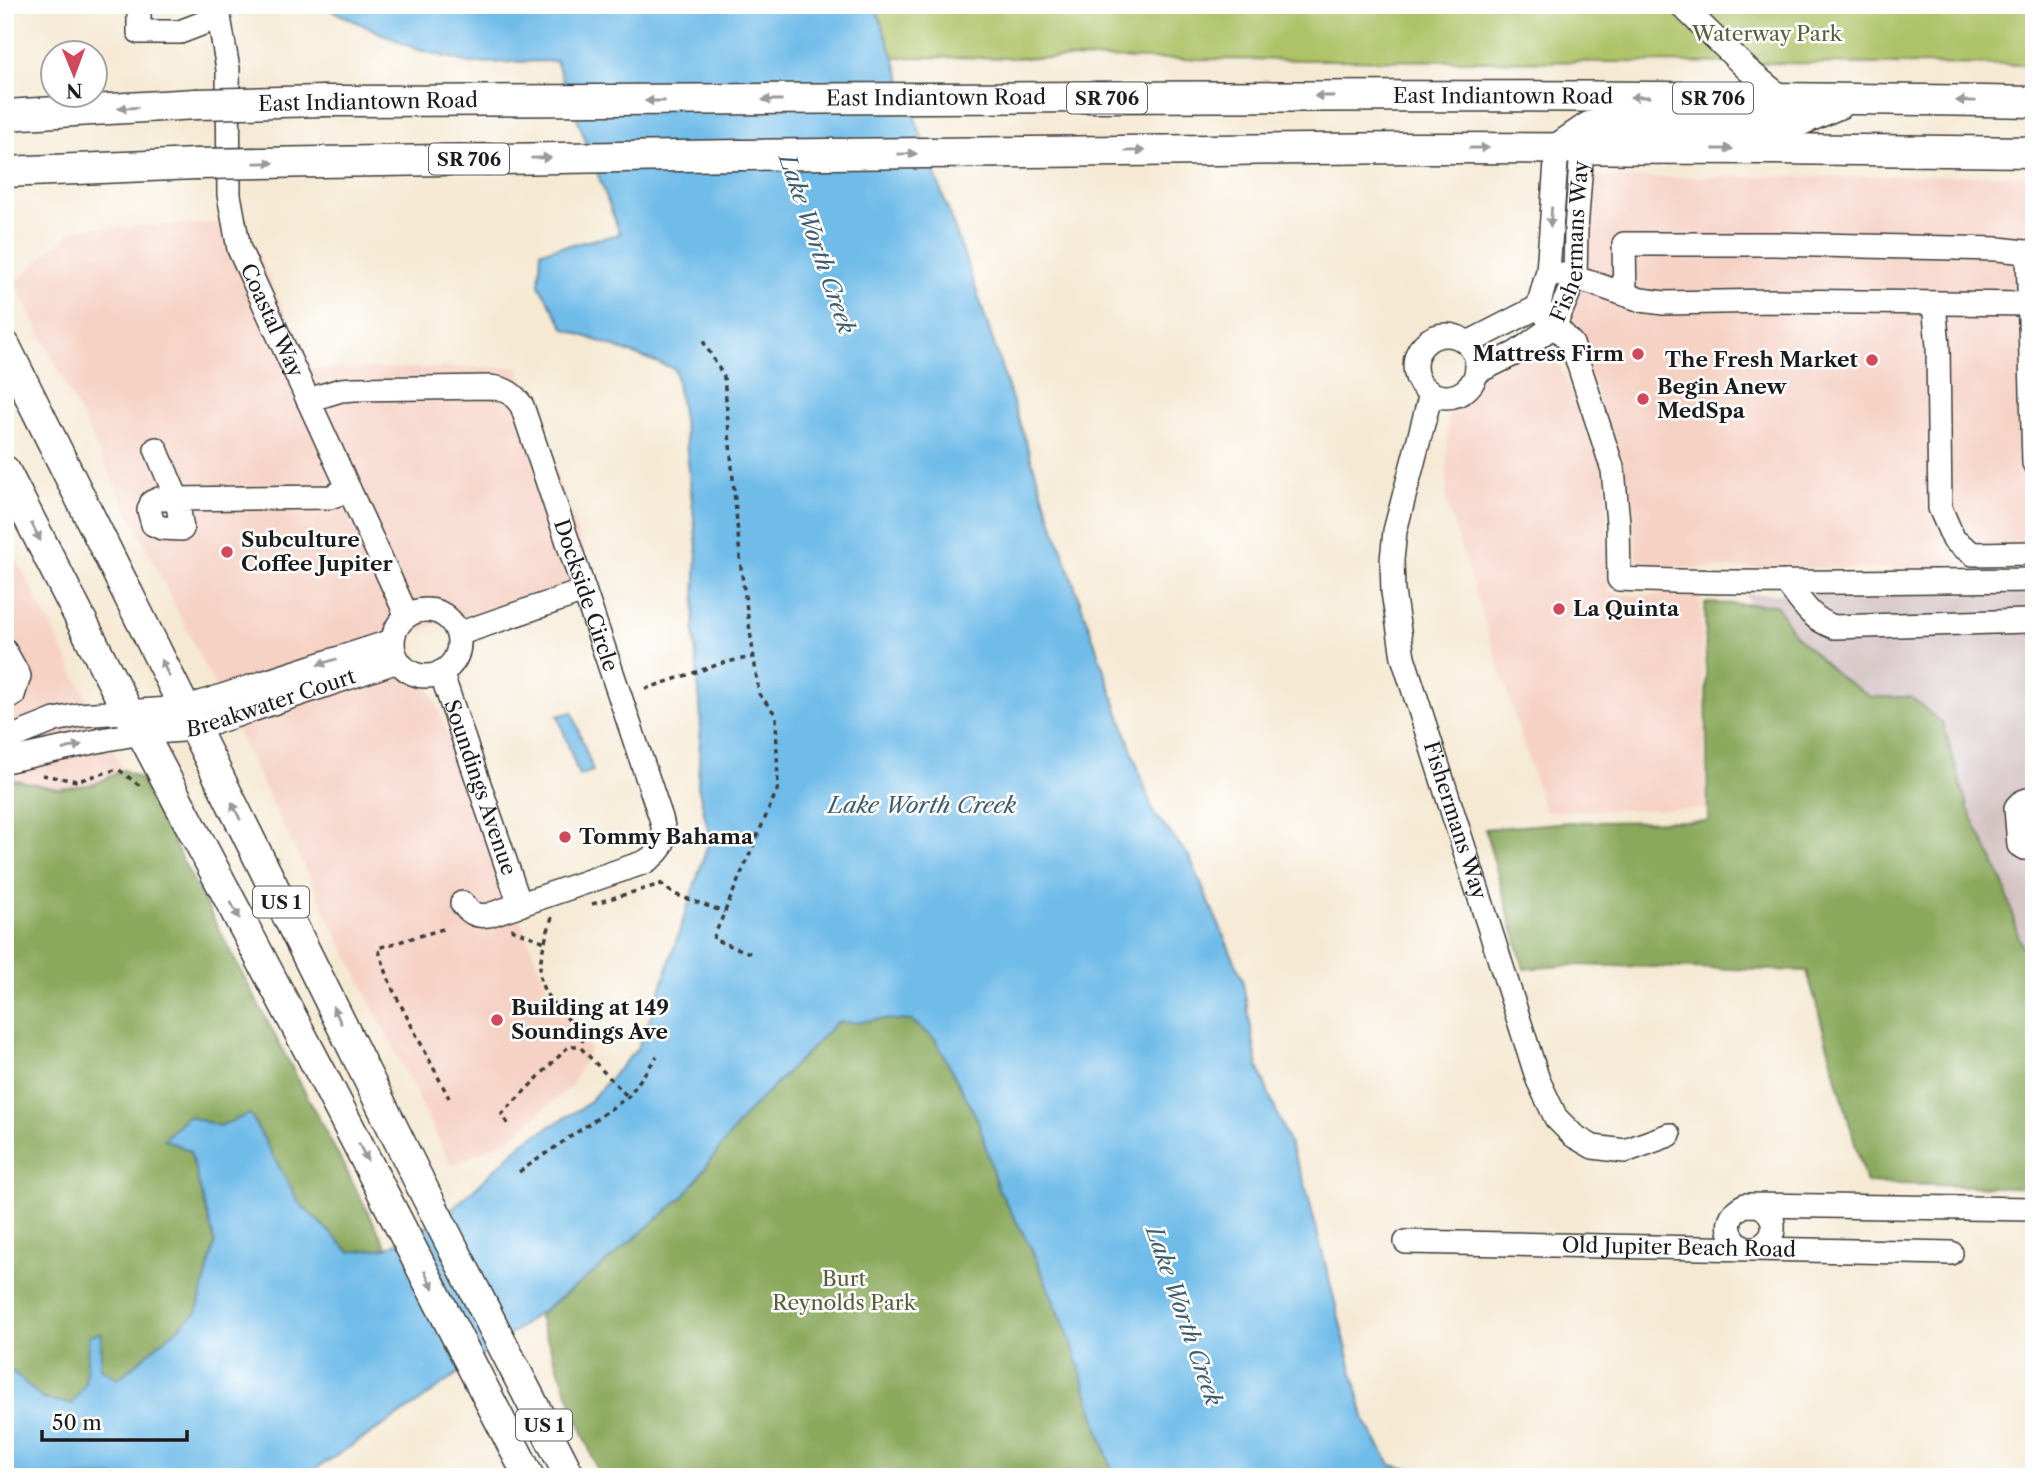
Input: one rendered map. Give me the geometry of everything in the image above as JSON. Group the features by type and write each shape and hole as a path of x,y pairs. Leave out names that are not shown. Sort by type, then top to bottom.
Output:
{"main road":[{"name":"East Indiantown Road","path":"5,115 196,104 326,101 1392,95 2034,102"},
{"path":"1569,149 1589,127 1611,123 1767,124 1801,120 1850,99"},
{"name":"SR 706","path":"5,172 196,164 1410,148 2034,152"},
{"path":"5,189 14,181 37,171"},
{"name":"US 1","path":"5,346 427,1197 570,1477"},
{"name":"US 1","path":"5,471 398,1219 528,1477"}],"street":[{"path":"139,5 139,32 180,32 216,11"},
{"path":"1681,5 1747,69 1783,98"},
{"name":"Coastal Way","path":"216,11 228,69 229,195 239,249 407,616"},
{"name":"Fishermans Way","path":"1468,343 1538,307 1548,271 1569,149"},
{"name":"Fishermans Way","path":"1569,149 1576,230 1575,278 1555,325 1516,353 1477,372 1466,390 1440,397 1431,393 1395,531 1393,592 1402,657 1538,1080 1556,1118 1574,1136 1593,1147 1625,1151 1670,1135"},
{"path":"1625,294 1624,244 1773,244 2031,252 2029,304 2034,463"},
{"path":"1548,271 1641,300 1664,303 1774,301 2029,304"},
{"path":"1934,304 1938,346 1940,508 1954,540 1973,554 2034,554"},
{"path":"1538,307 1572,344 1613,470 1618,522 1619,579 1676,582 2034,580"},
{"path":"1431,393 1417,378 1414,367 1420,347 1438,335 1459,337 1468,343 1474,352 1477,372"},
{"name":"Dockside Circle","path":"309,400 341,390 490,387 503,388 514,395 522,406 665,834 660,850 645,862 520,905"},
{"path":"156,449 177,499 330,497 349,489"},
{"path":"1782,582 1812,616 1834,627 2031,624"},
{"path":"458,634 584,591"},
{"path":"422,610 444,616 453,624 458,634 457,654 452,663 441,672 424,676 414,674 395,651 395,630 407,616 422,610"},
{"path":"5,651 19,676 12,695 5,699"},
{"name":"Breakwater Court","path":"135,722 190,719 395,651"},
{"name":"Soundings Avenue","path":"441,672 520,905"},
{"path":"5,740 55,720 79,715 135,722"},
{"path":"5,761 135,722"},
{"path":"2034,799 2026,800 2016,808 2019,845 2034,848"},
{"path":"462,903 468,911 479,917 520,905"},
{"path":"1753,1204 1760,1206 1772,1217 1772,1234 1761,1246 1753,1248 1740,1245 1734,1240 1729,1228 1730,1221 1738,1208 1753,1204"},
{"name":"Old Jupiter Beach Road","path":"1760,1206 2034,1209"},
{"name":"Old Jupiter Beach Road","path":"1406,1242 1951,1253"}],"path":[{"path":"703,341 724,377 741,568 753,657 759,694 776,715 778,788 713,939 755,954"},
{"path":"645,689 726,662 753,657"},
{"path":"31,773 77,781 118,769 140,786"},
{"path":"652,877 674,894 724,912"},
{"path":"588,905 661,884"},
{"path":"552,916 540,978 554,1006 586,1035 579,1046"},
{"path":"509,928 545,942"},
{"path":"443,929 379,948 391,986 449,1097"},
{"path":"508,1124 502,1114 569,1046 579,1046 628,1097"},
{"path":"519,1172 628,1097 657,1056"}],"shaded area":[{"path":"2034,175 2034,568 1637,568 1632,503 1569,309 1592,178"},
{"path":"243,222 312,369 518,367 593,577 408,633 547,988 591,1049 571,1086 508,1140 451,1165 15,282 76,228"},
{"path":"1548,341 1606,471 1609,593 1634,596 1701,594 1706,809 1545,811 1446,501 1449,390"},
{"path":"5,536 123,770 95,784 59,789 5,778"},
{"path":"1744,594 2034,594 2034,957 2001,956"}],"green space":[{"name":"Waterway Park","path":"873,5 2034,5 2034,65 890,57"},
{"path":"1705,603 1776,605 1794,634 1840,677 1871,697 1911,697 1943,724 1969,811 2004,884 2034,979 2034,1188 1866,1183 1807,971 1574,965 1524,969 1485,829 1571,822 1708,821"},
{"path":"123,770 139,778 387,1248 350,1252 299,1203 250,1114 190,1151 215,1243 197,1312 118,1379 100,1368 89,1336 86,1384 72,1404 43,1399 13,1372 5,1377 5,778 59,789 95,784"},
{"name":"Burt Reynolds Park","path":"877,1019 912,1021 935,1039 978,1120 997,1186 1032,1250 1071,1341 1114,1477 600,1477 538,1315 597,1270 684,1196 745,1115 837,1022 857,1023"}],"water":[{"name":"Lake Worth Creek","path":"320,5 875,5 976,289 1043,495 1154,814 1189,856 1242,978 1258,1067 1304,1180 1365,1421 1391,1465 1447,1477 1114,1477 1071,1341 1032,1250 997,1186 978,1120 935,1039 912,1021 877,1019 857,1023 837,1022 745,1115 684,1196 597,1270 418,1403 303,1477 5,1477 5,1377 13,1372 43,1399 72,1404 85,1384 89,1335 102,1333 100,1368 118,1379 197,1312 215,1243 190,1151 164,1139 187,1116 219,1126 250,1114 299,1203 350,1252 387,1248 446,1215 524,1142 586,1105 637,1049 653,1012 710,838 698,786 701,718 694,630 697,548 685,432 675,369 565,329 539,285 541,251 620,234 556,61 470,63 415,49"},
{"path":"572,712 593,771 579,776 558,716"}],"place":[{"name":"Mattress Firm","path":"1638,354"},
{"name":"The Fresh Market","path":"1872,360"},
{"name":"Begin Anew MedSpa","path":"1643,399"},
{"name":"Subculture Coffee Jupiter","path":"227,552"},
{"name":"La Quinta","path":"1559,609"},
{"name":"Tommy Bahama","path":"565,837"},
{"name":"Building at 149 Soundings Ave","path":"497,1020"}]}
